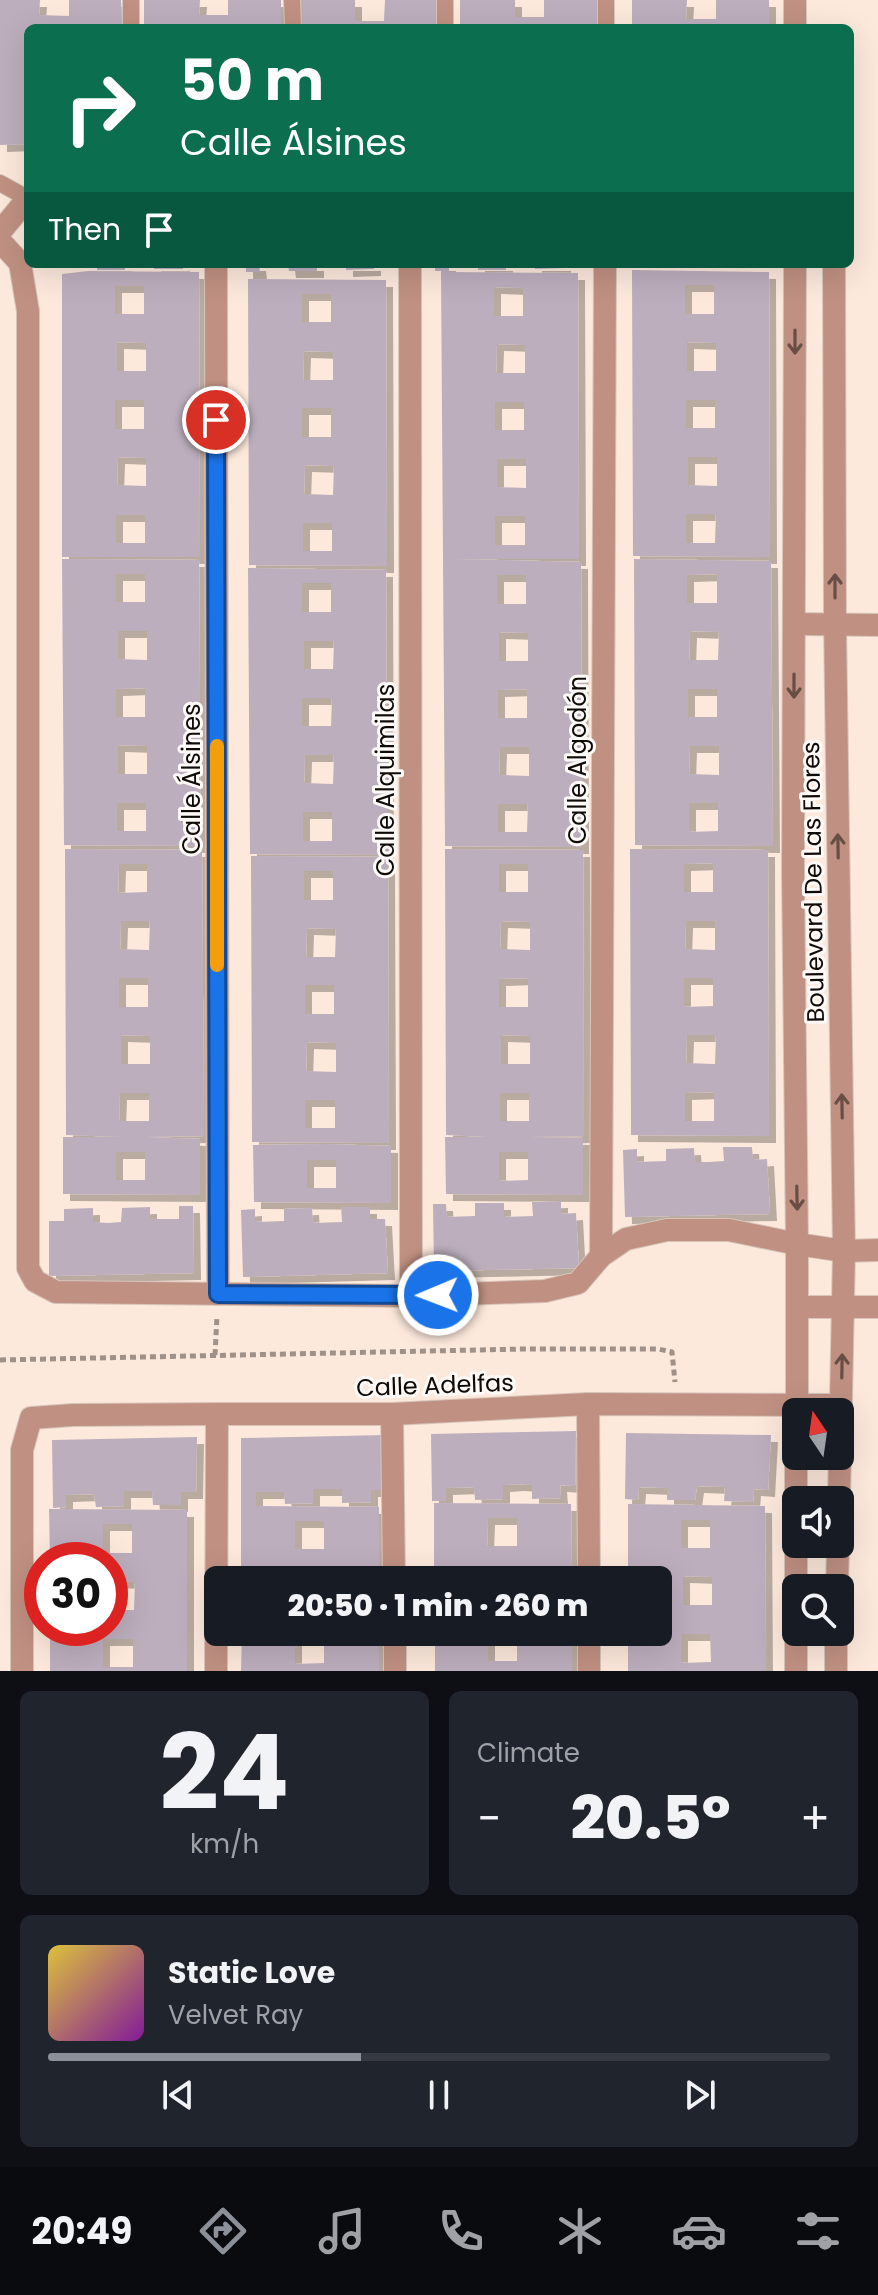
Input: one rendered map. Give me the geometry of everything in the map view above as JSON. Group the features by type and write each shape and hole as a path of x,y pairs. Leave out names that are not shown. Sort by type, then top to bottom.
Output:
{"street":[{"path":"795,0 795,24"},
{"path":"0,232 24,203"},
{"path":"0,241 20,263 28,311 28,1268 35,1281 56,1292 411,1296 545,1291 578,1283 601,1256 626,1239 667,1230 729,1230 844,1251 878,1250"},
{"name":"Calle Álsines","path":"216,268 218,1294"},
{"name":"Calle Alquimilas","path":"410,268 411,1296"},
{"name":"Calle Algodón","path":"601,1256 605,268"},
{"name":"Boulevard De Las Flores","path":"795,268 793,873 797,1398"},
{"name":"Boulevard De Las Flores","path":"834,268 835,624 844,1251 841,1398"},
{"path":"794,624 878,625"},
{"path":"797,1307 878,1307"},
{"path":"588,1404 589,1566"},
{"name":"Calle Adelfas","path":"22,1671 22,1450 31,1418 73,1415 392,1414 588,1404 782,1408"},
{"path":"216,1671 217,1414"},
{"path":"392,1414 394,1566"},
{"path":"395,1646 395,1671"},
{"path":"589,1646 589,1671"},
{"path":"796,1646 796,1671"},
{"path":"836,1646 836,1671"}],"lane":[{"path":"131,0 131,24"},
{"path":"292,0 293,24"},
{"path":"445,0 445,24"},
{"path":"606,0 606,24"},
{"path":"0,183 24,196"}],"path":[{"path":"215,1355 218,1294"},
{"path":"0,1360 658,1349 672,1352 676,1404"}],"building":[{"path":"0,0 40,0 39,15 69,16 69,0 121,0 122,24 24,24 24,144 0,145"},
{"path":"144,0 200,0 199,15 228,15 228,0 281,0 281,24 144,24"},
{"path":"300,0 355,0 355,21 384,21 385,0 437,0 438,24 300,24"},
{"path":"460,0 515,0 515,17 544,17 544,0 597,0 597,24 460,24"},
{"path":"632,0 687,0 686,19 716,19 716,0 769,0 769,24 632,24"},
{"path":"97,268 125,268 125,270"},
{"path":"246,268 260,268 260,272 246,272"},
{"path":"289,268 317,268 317,271 289,271"},
{"path":"346,268 374,268 374,269"},
{"path":"435,268 449,268 449,272 578,273 579,559 453,559 581,562 582,847 445,846 441,271 435,271","holes":["494,287 523,288 523,316 494,316","497,344 525,345 525,373 496,373","495,402 524,402 524,430 495,430","497,459 526,459 526,488 497,487","495,516 525,516 525,545 495,545","497,575 526,575 526,604 497,604","499,632 528,633 528,661 499,661","527,689 527,718 498,718 498,690","500,747 529,747 529,776 499,775","498,804 528,804 527,832 498,832"]},
{"path":"478,268 506,268 506,270"},
{"path":"632,270 769,272 770,557 633,556","holes":["685,285 714,285 714,314 685,314","687,342 716,343 716,371 687,371","686,400 715,400 715,428 686,428","688,457 717,457 717,486 688,485","686,514 716,514 715,543 686,543"]},
{"path":"88,271 199,272 200,557 62,557 62,274","holes":["115,286 144,286 144,314 115,314","117,342 146,343 146,371 117,371","115,400 144,400 144,429 115,429","118,457 146,458 146,486 117,485","116,515 145,515 145,543 116,543"]},
{"path":"248,279 386,280 387,566 249,565","holes":["302,294 331,294 331,322 302,322","304,351 333,352 333,380 303,380","302,408 331,408 331,437 302,437","305,465 334,466 333,495 304,494","303,523 332,523 332,551 303,551"]},
{"path":"62,559 199,560 201,846 64,845","holes":["116,574 145,574 145,602 116,602","118,631 147,631 147,660 118,659","145,688 145,717 116,717 116,689","118,745 147,746 147,774 118,774","117,803 146,803 146,831 117,831"]},
{"path":"634,559 771,561 773,846 635,845","holes":["717,574 717,603 687,603 687,575","690,631 719,632 718,660 689,660","688,689 717,689 717,717 688,717","690,746 719,746 719,775 689,774","689,803 718,803 718,831 689,832"]},
{"path":"248,568 386,570 387,855 250,854","holes":["302,583 331,583 331,612 302,612","304,641 334,641 333,669 304,669","302,698 332,698 331,726 302,726","305,755 334,755 333,784 304,783","303,812 332,812 332,841 303,841"]},
{"path":"65,849 202,850 204,1136 143,1137 200,1139 200,1195 63,1194 63,1137 122,1137 66,1135","holes":["119,864 147,864 147,892 118,893","121,921 150,921 149,950 120,949","119,978 148,978 148,1007 119,1007","121,1035 150,1036 150,1064 121,1064","120,1093 149,1093 149,1121 119,1121","116,1152 145,1152 145,1180 116,1180"]},
{"path":"445,849 583,850 584,1136 528,1137 583,1138 583,1195 446,1194 445,1137 489,1137 446,1135","holes":["499,864 528,864 528,892 499,892","501,921 530,922 530,950 500,949","528,978 528,1007 499,1007 499,979","501,1035 530,1036 530,1064 501,1064","500,1093 529,1093 529,1121 500,1121","499,1152 528,1152 528,1180 499,1181"]},
{"path":"630,849 768,850 769,1136 631,1135","holes":["713,863 713,892 684,892 684,864","686,921 715,921 715,950 685,949","684,978 713,978 713,1006 684,1007","687,1035 716,1035 715,1064 686,1063","714,1092 714,1121 685,1121 685,1093"]},
{"path":"251,856 388,857 389,1143 252,1142","holes":["304,871 333,871 333,900 304,900","307,928 336,929 335,957 306,957","305,985 334,985 334,1014 305,1014","307,1042 336,1043 336,1072 306,1071","305,1100 335,1100 335,1128 305,1128"]},
{"path":"253,1145 391,1146 391,1203 254,1202","holes":["307,1160 336,1160 336,1188 307,1188"]},
{"path":"723,1147 752,1147 753,1160 767,1159 770,1214 625,1217 623,1150 637,1149 637,1162 666,1161 666,1149 694,1148 695,1162 709,1162 724,1161"},
{"path":"561,1201 561,1214 576,1213 579,1268 434,1271 433,1204 446,1204 447,1217 475,1216 475,1203 504,1203 504,1217 533,1216 532,1202"},
{"path":"179,1206 193,1206 194,1273 49,1276 49,1221 64,1221 64,1209 93,1208 93,1222 108,1223 121,1222 122,1208 150,1207 150,1219 179,1219"},
{"path":"341,1207 370,1207 370,1219 385,1219 388,1273 243,1277 241,1210 255,1209 255,1222 284,1221 284,1209 312,1208 313,1223 342,1222"},
{"path":"576,1431 575,1486 560,1485 561,1498 532,1499 532,1485 517,1484 503,1485 503,1499 475,1500 474,1487 446,1488 446,1501 432,1501 431,1434"},
{"path":"626,1433 771,1435 768,1490 754,1489 753,1502 724,1501 725,1487 697,1486 695,1500 667,1500 667,1488 639,1487 638,1500 625,1499"},
{"path":"386,1435 386,1490 371,1490 371,1502 342,1503 342,1489 313,1489 313,1503 285,1504 284,1492 256,1492 256,1506 379,1507 379,1566 241,1566 241,1438","holes":["295,1521 324,1521 324,1549 295,1549"]},
{"path":"197,1437 196,1492 181,1492 181,1505 153,1505 152,1491 124,1491 124,1506 96,1507 94,1494 66,1495 66,1507 53,1508 52,1440"},
{"path":"434,1503 571,1504 572,1566 434,1566","holes":["488,1518 517,1518 517,1546 487,1546"]},
{"path":"628,1504 765,1506 766,1671 628,1671 628,1646 672,1646 672,1566 628,1566","holes":["681,1520 710,1520 710,1548 681,1548","683,1576 712,1577 712,1605 683,1605","681,1634 710,1634 711,1662 681,1663"]},
{"path":"49,1509 187,1510 187,1671 50,1671 50,1646 103,1646 103,1667 133,1667 133,1639 128,1639 128,1610 134,1610 135,1582 128,1582 132,1524 103,1524 103,1542 50,1542"},
{"path":"242,1646 295,1646 295,1664 324,1663 324,1646 379,1646 379,1671 241,1671"},
{"path":"435,1646 488,1646 488,1661 517,1661 517,1646 572,1646 572,1671 435,1671"}],"slow traffic":[{"path":"217,746 217,965"}],"route":[{"path":"216,420 218,1294 438,1295"}]}
